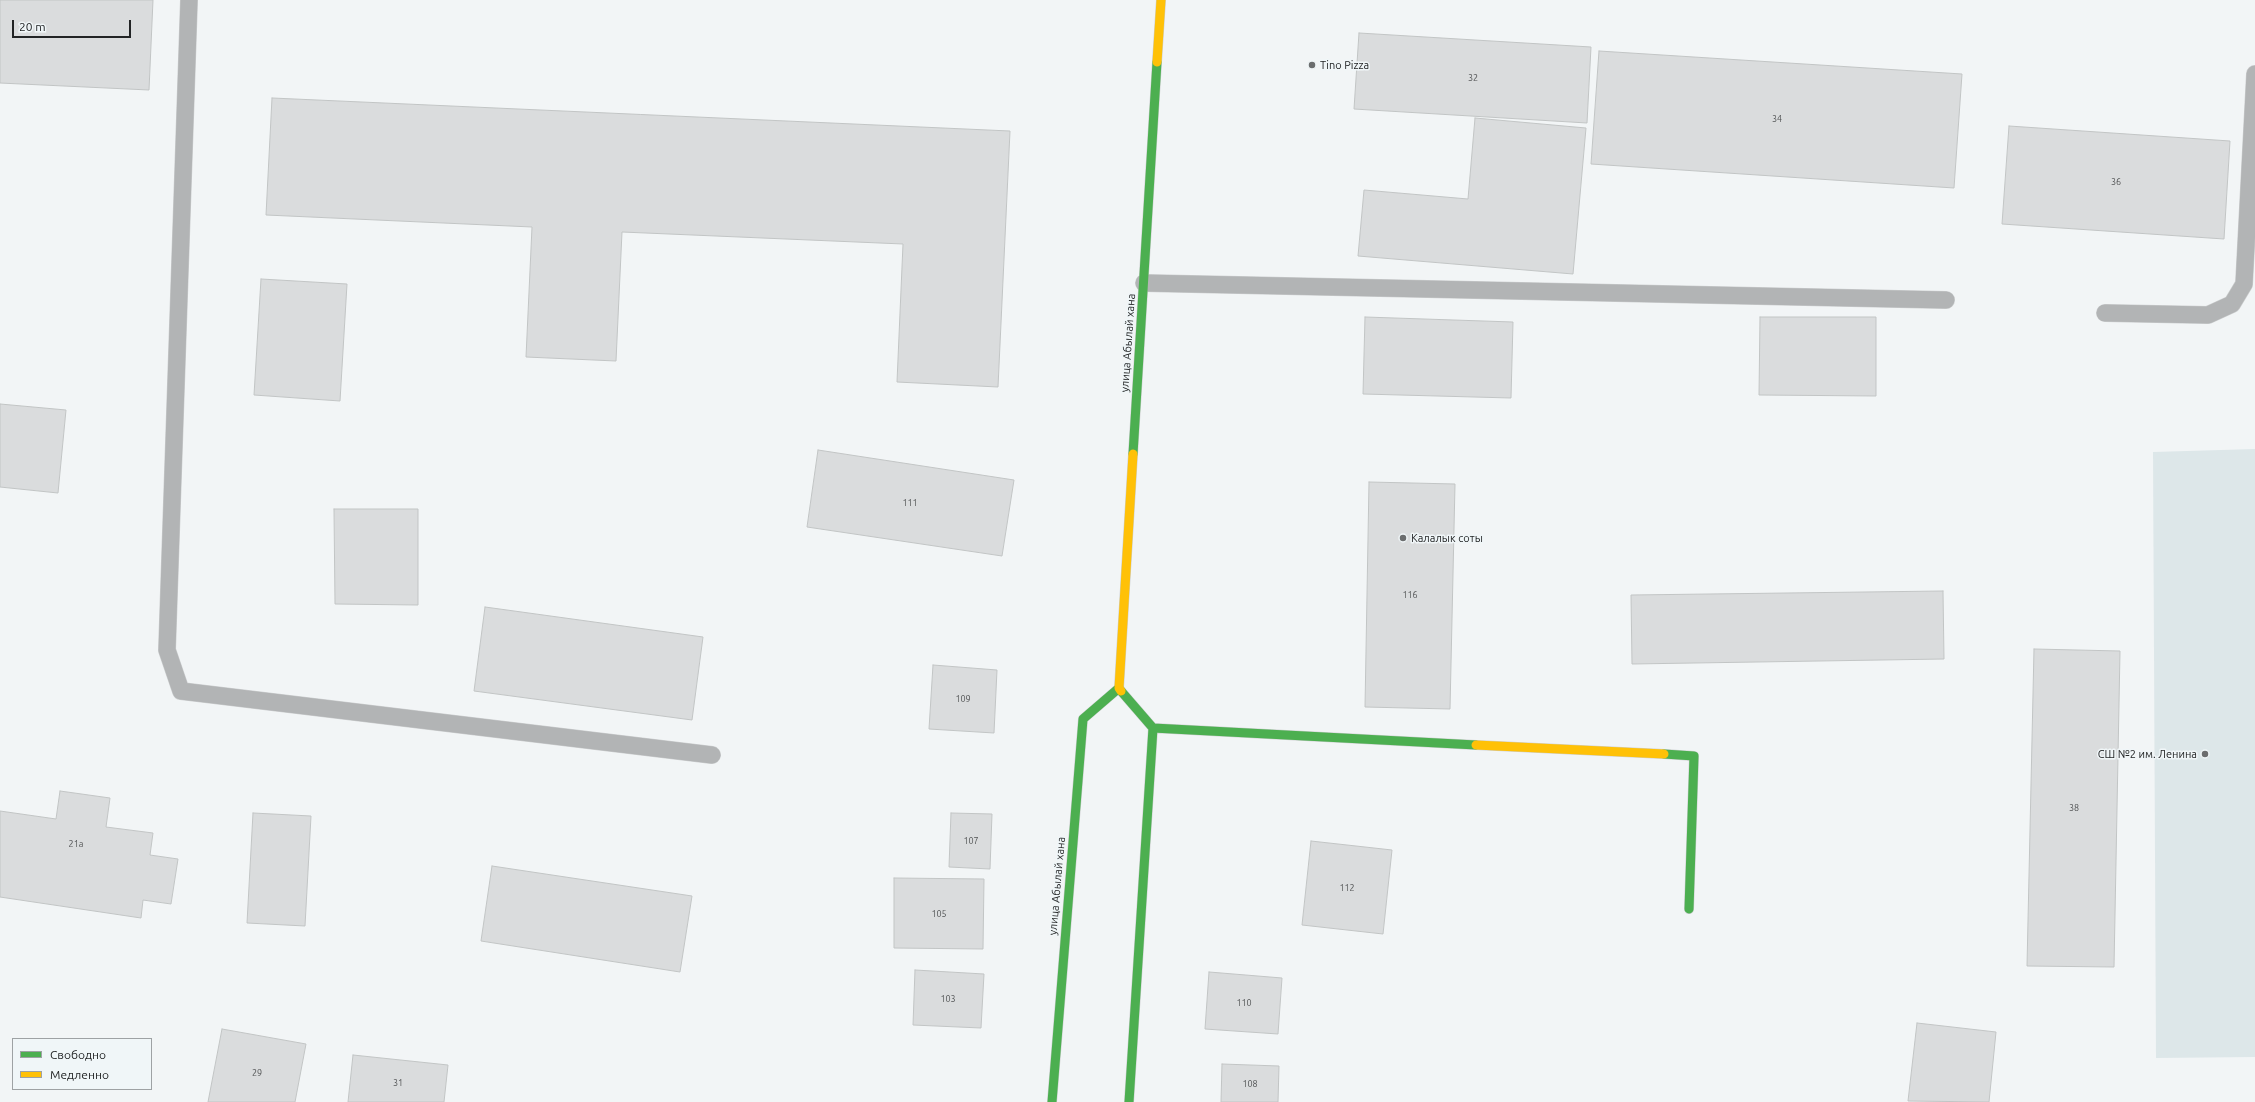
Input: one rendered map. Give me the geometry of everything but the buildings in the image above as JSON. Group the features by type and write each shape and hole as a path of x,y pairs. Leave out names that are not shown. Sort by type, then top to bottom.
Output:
{"street":[{"name":"улица Абылай хана","path":"1052,1102 1083,719 1119,688 1161,0"},
{"path":"1119,688 1153,728 1129,1102"},
{"path":"1153,728 1694,756 1689,910"}],"lane":[{"path":"189,0 167,650 180,691 712,755"},
{"path":"2105,313 2208,315 2232,304 2244,284 2255,74"},
{"path":"1144,283 1946,300"}],"shaded area":[{"name":"СШ №2 им. Ленина","path":"2255,449 2255,1057 2156,1058 2153,452"}],"traffic: fast":[{"path":"1133,454 1157,62"},
{"path":"1052,1102 1083,719 1119,688"},
{"path":"1121,691 1153,728 1129,1102"},
{"path":"1153,728 1476,745"},
{"path":"1664,754 1694,756 1689,909"}],"traffic: slow":[{"path":"1157,62 1161,0"},
{"path":"1121,691 1119,688 1133,454"},
{"path":"1476,745 1664,754"}],"place":[{"name":"Tino Pizza","path":"1312,65"},
{"name":"Калалык соты","path":"1403,538"},
{"name":"СШ №2 им. Ленина","path":"2205,754"}]}
